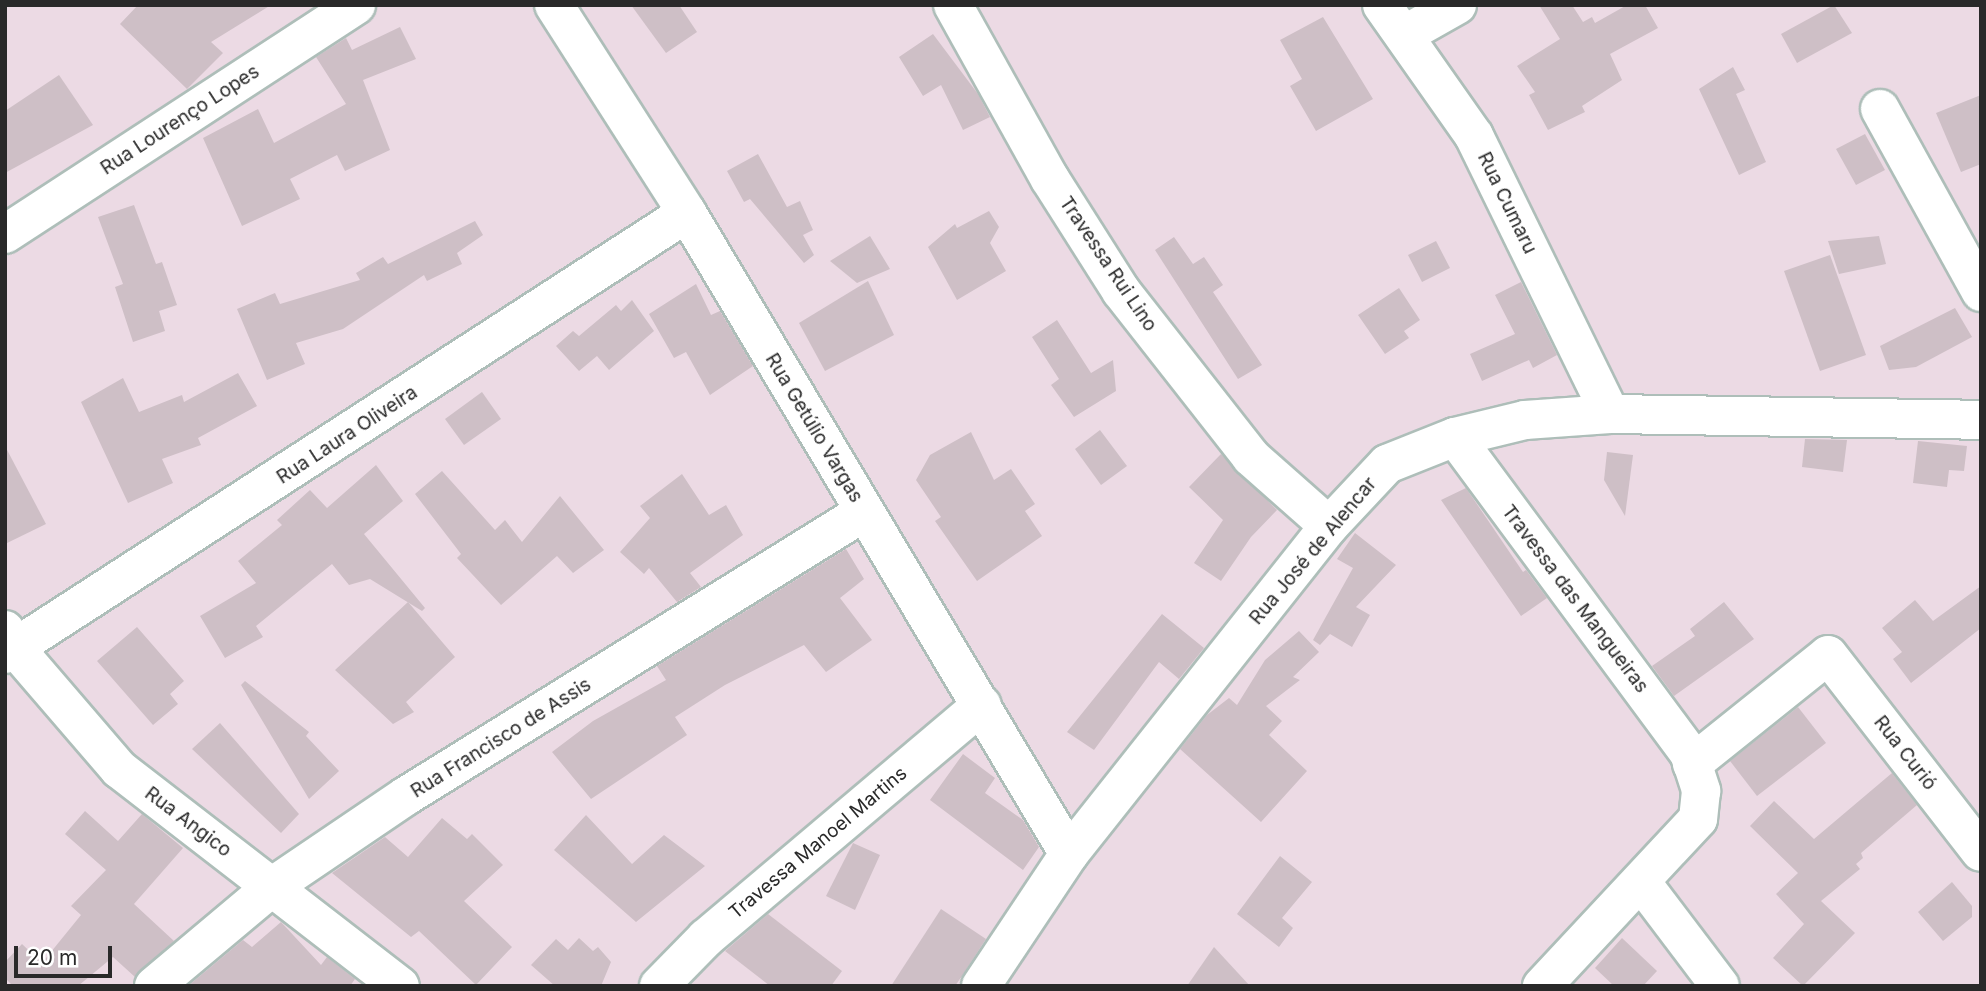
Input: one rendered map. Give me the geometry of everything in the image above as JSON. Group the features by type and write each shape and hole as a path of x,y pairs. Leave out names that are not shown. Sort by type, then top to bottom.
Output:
{"street":[{"name":"Rua Lourenço Lopes","path":"5,234 356,5"},
{"name":"Rua Getúlio Vargas","path":"554,5 687,213 1069,854"},
{"name":"Travessa Rui Lino","path":"953,5 1050,179 1122,291 1251,457 1329,526"},
{"path":"1393,20 1457,5"},
{"name":"Rua Cumaru","path":"1393,20 1474,136 1610,414"},
{"path":"1880,109 1981,292"},
{"name":"Rua Laura Oliveira","path":"8,644 687,213"},
{"name":"Rua José de Alencar","path":"981,986 1069,854 1329,526 1387,464 1455,437 1525,420 1610,414 1981,420"},
{"name":"Travessa das Mangueiras","path":"1455,437 1670,727 1692,764 1701,791 1698,819 1642,883 1542,986"},
{"name":"Rua Francisco de Assis","path":"153,986 273,886 406,796 864,512"},
{"name":"Rua Angico","path":"8,644 118,769 400,986"},
{"name":"Rua Curió","path":"1692,764 1828,655 1981,852"},
{"name":"Travessa Manoel Martins","path":"659,986 706,938 982,705"},
{"path":"1642,883 1720,986"}],"building":[{"path":"138,5 271,5 211,42 223,53 187,89 120,24"},
{"path":"631,5 679,5 697,32 666,53"},
{"path":"1539,5 1572,5 1583,22 1592,17 1595,23 1627,5 1645,5 1658,28 1610,54 1622,80 1582,106 1585,112 1548,130 1529,95 1535,92 1517,66 1560,39"},
{"path":"1834,5 1852,33 1797,63 1781,34"},
{"path":"1323,17 1373,99 1316,131 1290,86 1302,79 1280,40"},
{"path":"400,27 416,59 363,80 390,150 345,171 337,155 290,179 300,199 242,226 203,138 258,109 274,143 346,104 316,57 346,38 352,50"},
{"path":"933,34 978,94 990,117 963,130 941,85 923,96 899,57"},
{"path":"1733,67 1745,90 1736,94 1766,162 1739,175 1699,89"},
{"path":"59,75 93,125 5,173 5,111"},
{"path":"1981,95 1981,164 1961,172 1936,113"},
{"path":"1865,134 1885,170 1856,185 1836,149"},
{"path":"758,154 787,207 800,201 813,230 803,235 814,255 804,263 750,199 744,202 727,171"},
{"path":"134,205 156,264 162,262 177,305 159,311 165,331 133,342 115,287 123,284 98,217"},
{"path":"989,211 999,227 990,243 1006,271 957,300 928,247 955,224 957,228"},
{"path":"475,221 483,235 457,253 462,264 427,281 424,275 343,329 296,343 305,364 267,380 237,309 275,293 280,304 360,280 356,273 383,257 388,264"},
{"path":"870,236 890,269 857,283 830,261"},
{"path":"1879,236 1886,264 1839,274 1828,241"},
{"path":"1174,237 1193,264 1204,257 1223,285 1213,292 1262,365 1238,379 1155,250"},
{"path":"1436,241 1450,268 1422,282 1408,255"},
{"path":"1830,255 1866,355 1820,371 1784,271"},
{"path":"868,281 894,335 825,371 799,323"},
{"path":"1521,282 1557,355 1533,368 1529,360 1482,381 1470,354 1515,334 1495,295"},
{"path":"696,284 711,315 720,311 753,366 710,395 686,352 674,358 649,314"},
{"path":"1399,288 1420,320 1404,331 1409,338 1385,354 1358,315"},
{"path":"632,300 654,331 609,370 597,356 579,371 556,346 573,331 579,336 616,305 621,311"},
{"path":"1955,308 1972,337 1916,367 1889,370 1880,346"},
{"path":"1057,320 1091,373 1113,360 1116,391 1074,417 1051,385 1059,379 1032,337"},
{"path":"238,373 257,406 198,438 201,445 162,459 173,483 128,503 81,402 123,378 139,412 182,395 184,402"},
{"path":"482,392 501,419 464,445 445,419"},
{"path":"1100,430 1127,466 1101,485 1075,449"},
{"path":"971,432 994,480 1011,469 1035,504 1025,511 1042,536 977,581 935,521 941,517 916,480 930,455"},
{"path":"1805,439 1847,440 1843,472 1802,467"},
{"path":"1918,441 1967,446 1964,471 1949,470 1947,487 1913,483"},
{"path":"5,446 46,524 5,544"},
{"path":"1607,452 1633,455 1625,516 1604,480"},
{"path":"1221,454 1277,510 1251,537 1221,581 1194,563 1223,520 1189,487"},
{"path":"376,465 403,501 364,534 425,608 422,611 370,579 349,585 332,564 256,626 263,637 225,658 200,616 256,583 238,561 282,525 277,520 310,490 327,508"},
{"path":"442,471 495,530 505,520 522,542 560,496 604,550 573,573 557,556 501,605 457,558 461,554 415,494"},
{"path":"682,474 709,515 726,505 743,535 690,573 701,587 677,602 649,568 644,574 620,552 650,518 640,506"},
{"path":"1466,488 1523,572 1526,570 1547,598 1521,616 1441,500"},
{"path":"1355,533 1396,565 1356,607 1370,615 1352,647 1330,634 1320,645 1313,640 1353,568 1337,559"},
{"path":"846,549 864,579 840,598 872,640 826,672 804,645 725,685 675,717 687,735 591,799 552,752 593,721 666,680 657,666"},
{"path":"1981,586 1981,628 1911,683 1893,659 1902,652 1882,628 1915,600 1933,621"},
{"path":"408,602 455,657 406,702 414,712 393,724 335,670"},
{"path":"1724,602 1754,639 1674,696 1652,666 1695,636 1690,629"},
{"path":"1162,614 1204,648 1179,679 1159,662 1094,750 1067,732"},
{"path":"137,627 184,681 170,694 178,704 153,725 97,661"},
{"path":"1299,631 1319,652 1293,677 1300,680 1266,706 1282,721 1269,735 1307,771 1261,822 1180,749 1207,715 1229,698 1237,705 1265,660"},
{"path":"245,681 309,732 306,736 339,771 309,799 241,685"},
{"path":"1798,707 1826,743 1757,796 1730,761"},
{"path":"220,723 299,814 281,833 192,749"},
{"path":"963,754 995,778 985,793 1023,820 1039,847 1023,870 930,800"},
{"path":"1892,773 1917,805 1861,853 1863,858 1856,864 1860,869 1821,901 1855,933 1803,986 1773,958 1804,924 1776,894 1798,873 1750,826 1774,801 1814,839"},
{"path":"85,811 118,841 142,814 183,848 134,904 174,941 135,977 113,957 78,986 13,986 5,978 5,962 22,944 42,963 81,915 71,906 106,870 65,834"},
{"path":"586,815 632,864 664,835 705,866 636,922 554,850"},
{"path":"442,818 467,839 472,834 503,865 464,901 512,947 476,985 419,931 411,937 332,873 385,837 408,857"},
{"path":"853,843 880,855 855,910 826,896"},
{"path":"1280,856 1312,882 1282,918 1293,928 1279,947 1237,914"},
{"path":"1952,882 1972,906 1972,917 1943,941 1918,912"},
{"path":"941,909 986,939 962,976 955,986 891,986"},
{"path":"768,914 842,971 831,986 770,986 725,951"},
{"path":"281,922 321,965 327,957 355,979 350,986 188,986 243,940 252,947"},
{"path":"579,938 593,951 598,947 611,962 601,986 555,986 531,965 556,939 568,950"},
{"path":"1622,938 1657,971 1643,986 1614,986 1595,968"},
{"path":"1214,947 1250,986 1187,986"}]}
